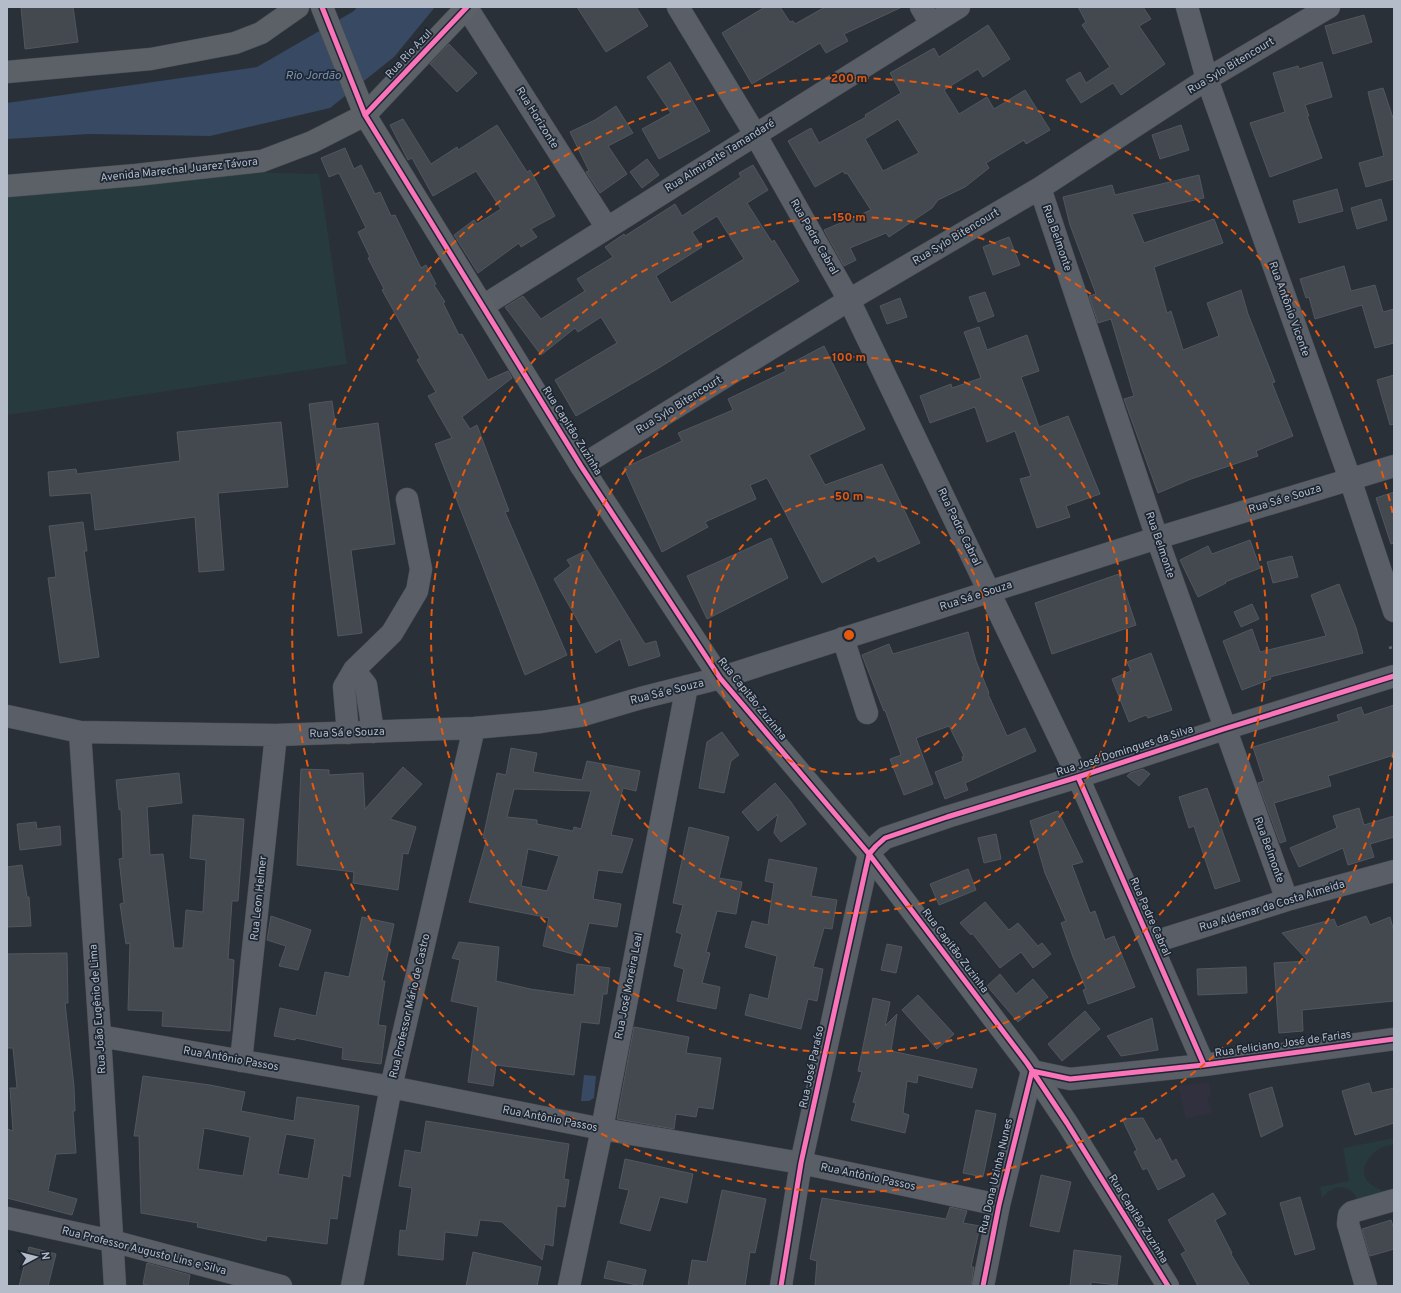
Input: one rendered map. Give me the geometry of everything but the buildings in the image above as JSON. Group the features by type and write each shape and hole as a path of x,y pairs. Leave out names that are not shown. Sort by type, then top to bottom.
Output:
{"main road":[{"path":"7,72 151,59 236,43 261,33 298,7"},
{"name":"Rua Rio Azul","path":"361,107 467,7"},
{"name":"Rua Capitão Zuzinha","path":"322,9 361,107 581,466 720,678 869,854 1032,1070 1168,1286"},
{"name":"Avenida Marechal Juarez Távora","path":"7,186 136,175 262,161 312,142 361,107"}],"street":[{"name":"Rua Horizonte","path":"467,7 607,228"},
{"name":"Rua Padre Cabral","path":"678,7 755,134 849,300 990,591 1078,778 1204,1065"},
{"name":"Rua Almirante Tamandaré","path":"483,306 755,134 926,15 959,7"},
{"name":"Rua Antônio Vicente","path":"1186,7 1207,80 1350,479 1394,611"},
{"name":"Rua Sylo Bitencourt","path":"581,466 849,300 1040,188 1207,80 1329,7"},
{"name":"Rua Belmonte","path":"1040,188 1156,538 1287,900"},
{"name":"Rua Sá e Souza","path":"7,716 80,732 276,735 474,728 541,722 580,716 720,678 1156,538 1394,466"},
{"path":"348,733 344,687 354,670 392,633 417,591 421,568 407,500"},
{"path":"843,638 867,713"},
{"path":"354,670 366,685 373,732"},
{"name":"Rua José Domingues da Silva","path":"869,854 886,838 947,817 1078,778 1224,729 1394,676"},
{"name":"Rua José Moreira Leal","path":"570,1286 602,1130 687,686"},
{"name":"Rua Professor Mário de Castro","path":"352,1286 391,1087 474,728"},
{"name":"Rua João Eugênio de Lima","path":"80,732 100,1036 114,1286"},
{"name":"Rua Leon Helmer","path":"241,1061 276,735"},
{"name":"Rua José Paraíso","path":"781,1286 801,1163 869,854"},
{"name":"Rua Aldemar da Costa Almeida","path":"1150,943 1287,900 1394,871"},
{"name":"Rua Antônio Passos","path":"100,1036 391,1087 602,1130 801,1163 999,1205"},
{"name":"Rua Feliciano José de Farias","path":"1032,1070 1070,1079 1204,1065 1394,1039"},
{"name":"Rua Dona Uzinha Nunes","path":"983,1286 999,1205 1032,1070"},
{"path":"1366,1286 1347,1218 1352,1212 1385,1203"},
{"name":"Rua Professor Augusto Lins e Silva","path":"7,1218 112,1241 281,1286"}],"path":[{"path":"1389,648 1393,647"}],"shaded area":[{"path":"1209,1082 1211,1096 1207,1098 1212,1113 1186,1119 1178,1086"}],"green space":[{"path":"86,168 319,174 347,364 7,415 7,175"},
{"path":"1394,1138 1394,1144 1381,1148 1370,1157 1365,1165 1364,1173 1365,1177 1370,1183 1394,1195 1358,1201 1351,1191 1336,1188 1331,1190 1322,1199 1320,1187 1349,1181 1343,1148"}],"water":[{"name":"Rio Jordão","path":"357,7 435,7 394,57 330,108 210,136 89,134 7,139 7,103 257,67 354,11"},
{"path":"584,1075 596,1076 594,1098 589,1101 581,1101"}],"cycle path":[{"path":"322,7 365,115 581,466 720,678 869,854 1027,1063 1067,1123 1168,1286"},
{"path":"365,115 467,7"},
{"path":"781,1286 801,1163 869,854 876,846 885,838 947,817 1078,777 1224,729 1394,676"},
{"path":"1078,777 1204,1065"},
{"path":"983,1286 999,1205 1032,1071 1070,1079 1204,1065 1394,1039"}]}
